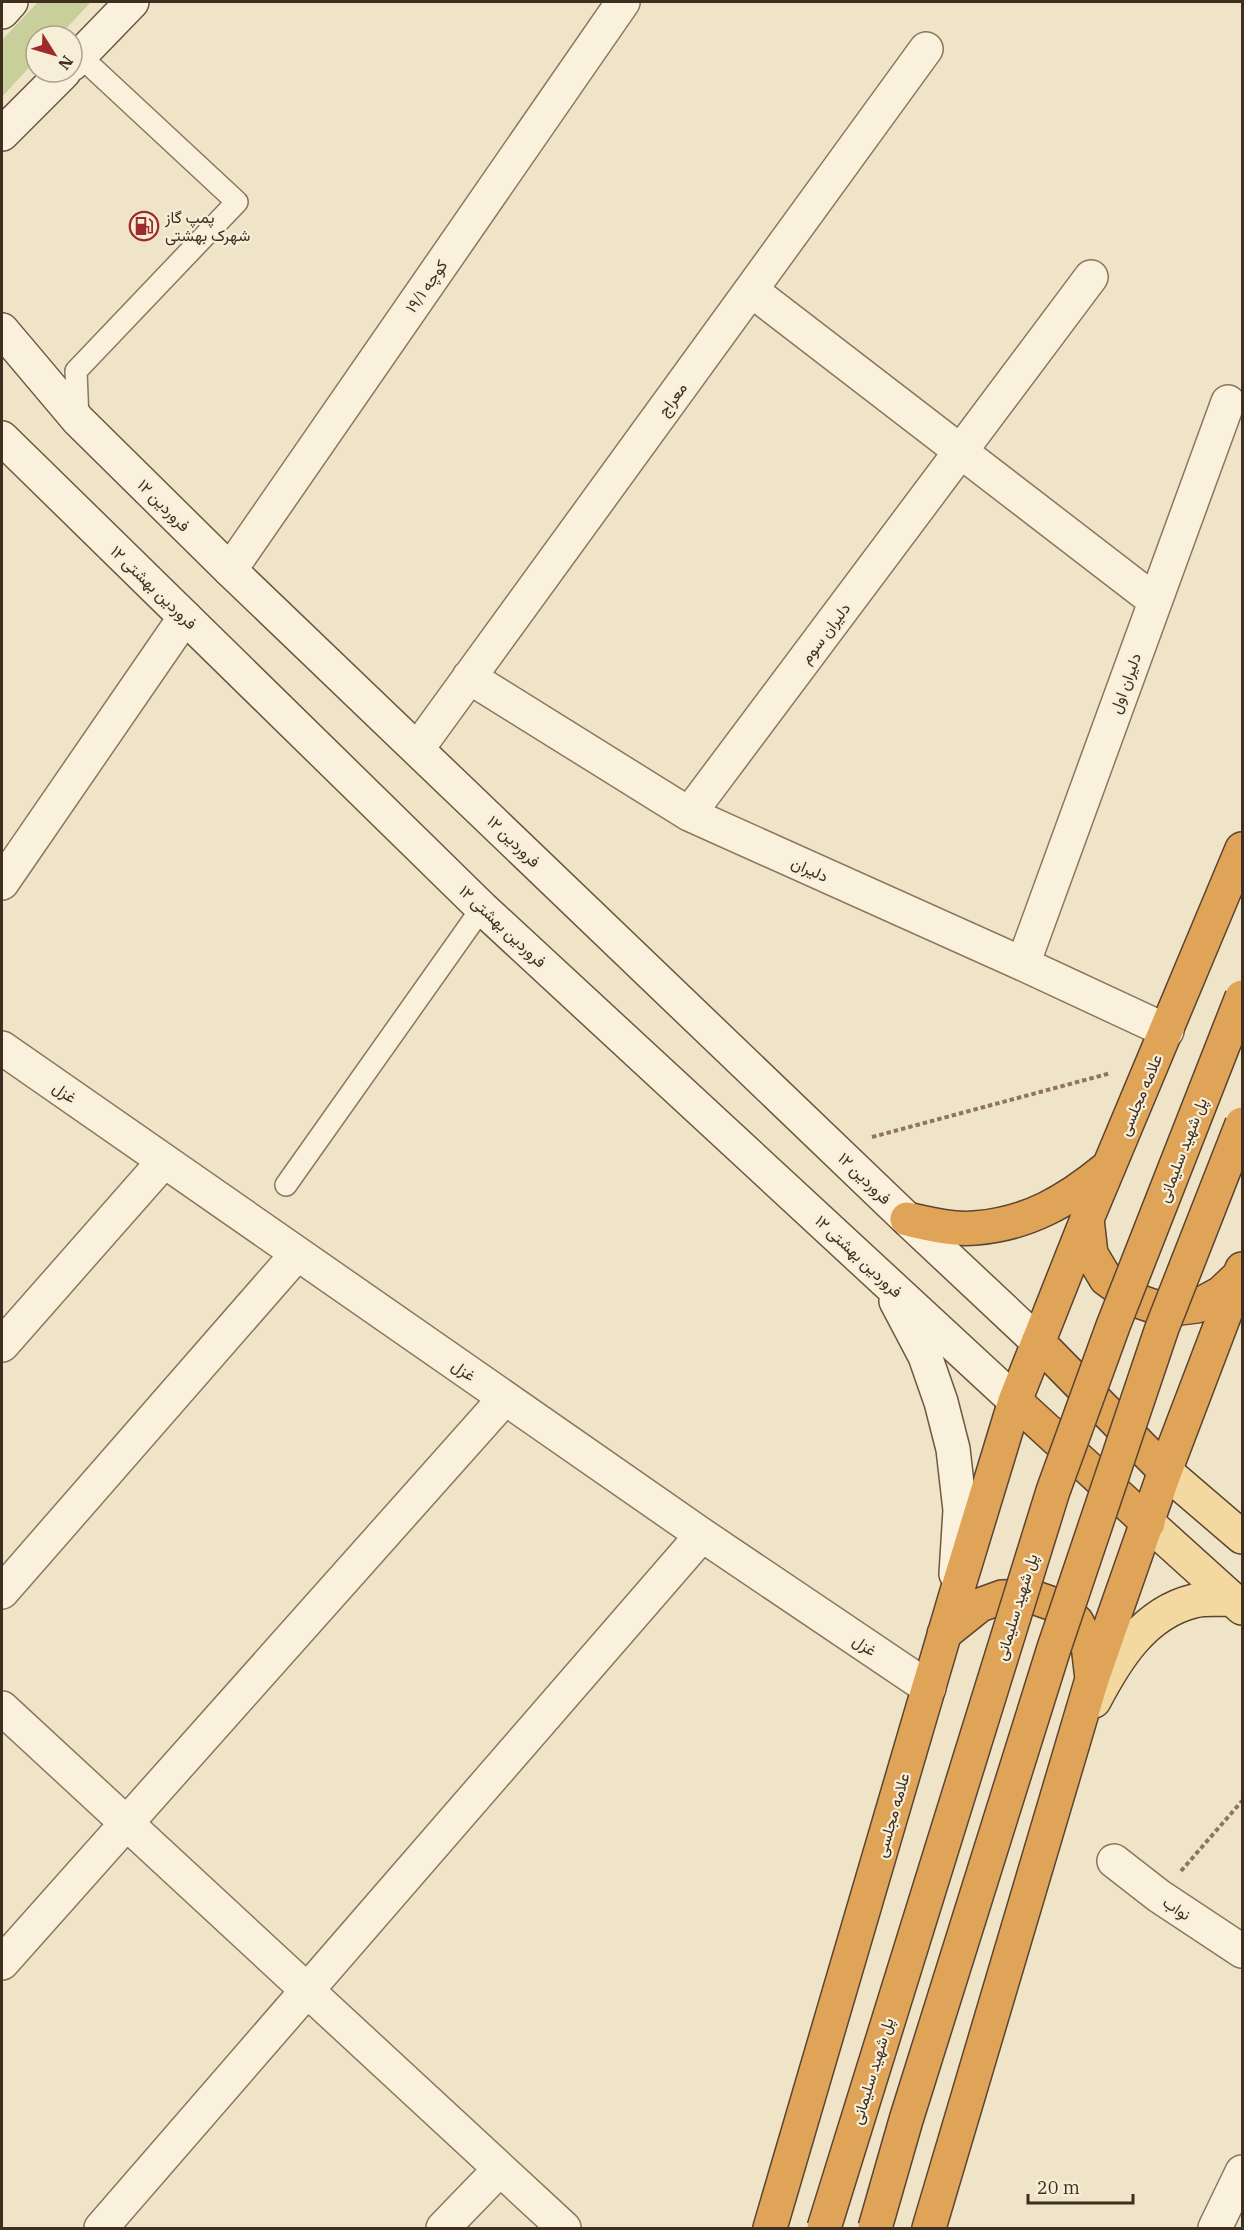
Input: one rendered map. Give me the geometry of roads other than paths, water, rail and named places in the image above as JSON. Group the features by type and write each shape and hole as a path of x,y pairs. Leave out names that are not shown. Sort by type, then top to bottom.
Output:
{"highway":[{"name":"علامه مجلسی","path":"770,2229 944,1634 1016,1401 1087,1219 1242,849"},
{"name":"پل شهید سلیمانی","path":"824,2229 1053,1491 1113,1326 1242,997"},
{"path":"875,2229 906,2120 1054,1648 1162,1328 1242,1124"},
{"path":"907,1219 942,1226 974,1228 1009,1222 1044,1212 1079,1191 1109,1167"},
{"path":"1087,1219 1091,1254 1106,1279 1135,1300 1164,1310 1197,1306 1221,1293 1241,1272"},
{"path":"929,2229 1092,1679 1166,1471 1241,1272"},
{"path":"1038,1342 1166,1471"},
{"path":"1016,1401 1148,1523"},
{"path":"944,1634 980,1605 1002,1598 1030,1596 1053,1604 1077,1622 1088,1645 1092,1679"}],"main road":[{"path":"1166,1471 1238,1526"},
{"path":"1148,1523 1237,1604"},
{"path":"1069,1751 1112,1667 1138,1633 1165,1613 1194,1601 1237,1604"}],"street":[{"path":"2,12 11,2"},
{"path":"84,52 132,2"},
{"name":"کوچه ۱۹/۱","path":"230,570 623,2"},
{"name":"معراج","path":"418,748 926,49"},
{"path":"2,134 52,84"},
{"name":"دلیران سوم","path":"689,814 1091,276"},
{"path":"751,290 1155,601"},
{"name":"۱۲ فروردین","path":"2,330 78,420 230,570 1038,1342"},
{"name":"دلیران اول","path":"1023,964 1228,402"},
{"name":"۱۲ فروردین بهشتی","path":"2,438 482,908 1016,1401"},
{"path":"2,883 185,617"},
{"name":"دلیران","path":"469,677 689,814 1167,1031"},
{"name":"غزل","path":"2,1048 505,1398 929,1688"},
{"path":"2,1345 164,1161"},
{"path":"2,1592 297,1254"},
{"path":"885,1281 925,1356 941,1402 953,1449 960,1510 955,1598"},
{"path":"2,1963 505,1398"},
{"path":"101,2229 702,1534"},
{"path":"2,1708 564,2229"},
{"name":"نواب","path":"1114,1861 1159,1896 1242,1951"},
{"path":"443,2229 500,2169"},
{"path":"1215,2229 1242,2172"}],"lane":[{"path":"78,420 76,371 237,202 84,74"},
{"path":"286,1185 482,908"}],"place":[{"name":"پمپ گاز شهرک بهشتی","path":"144,226"}]}
